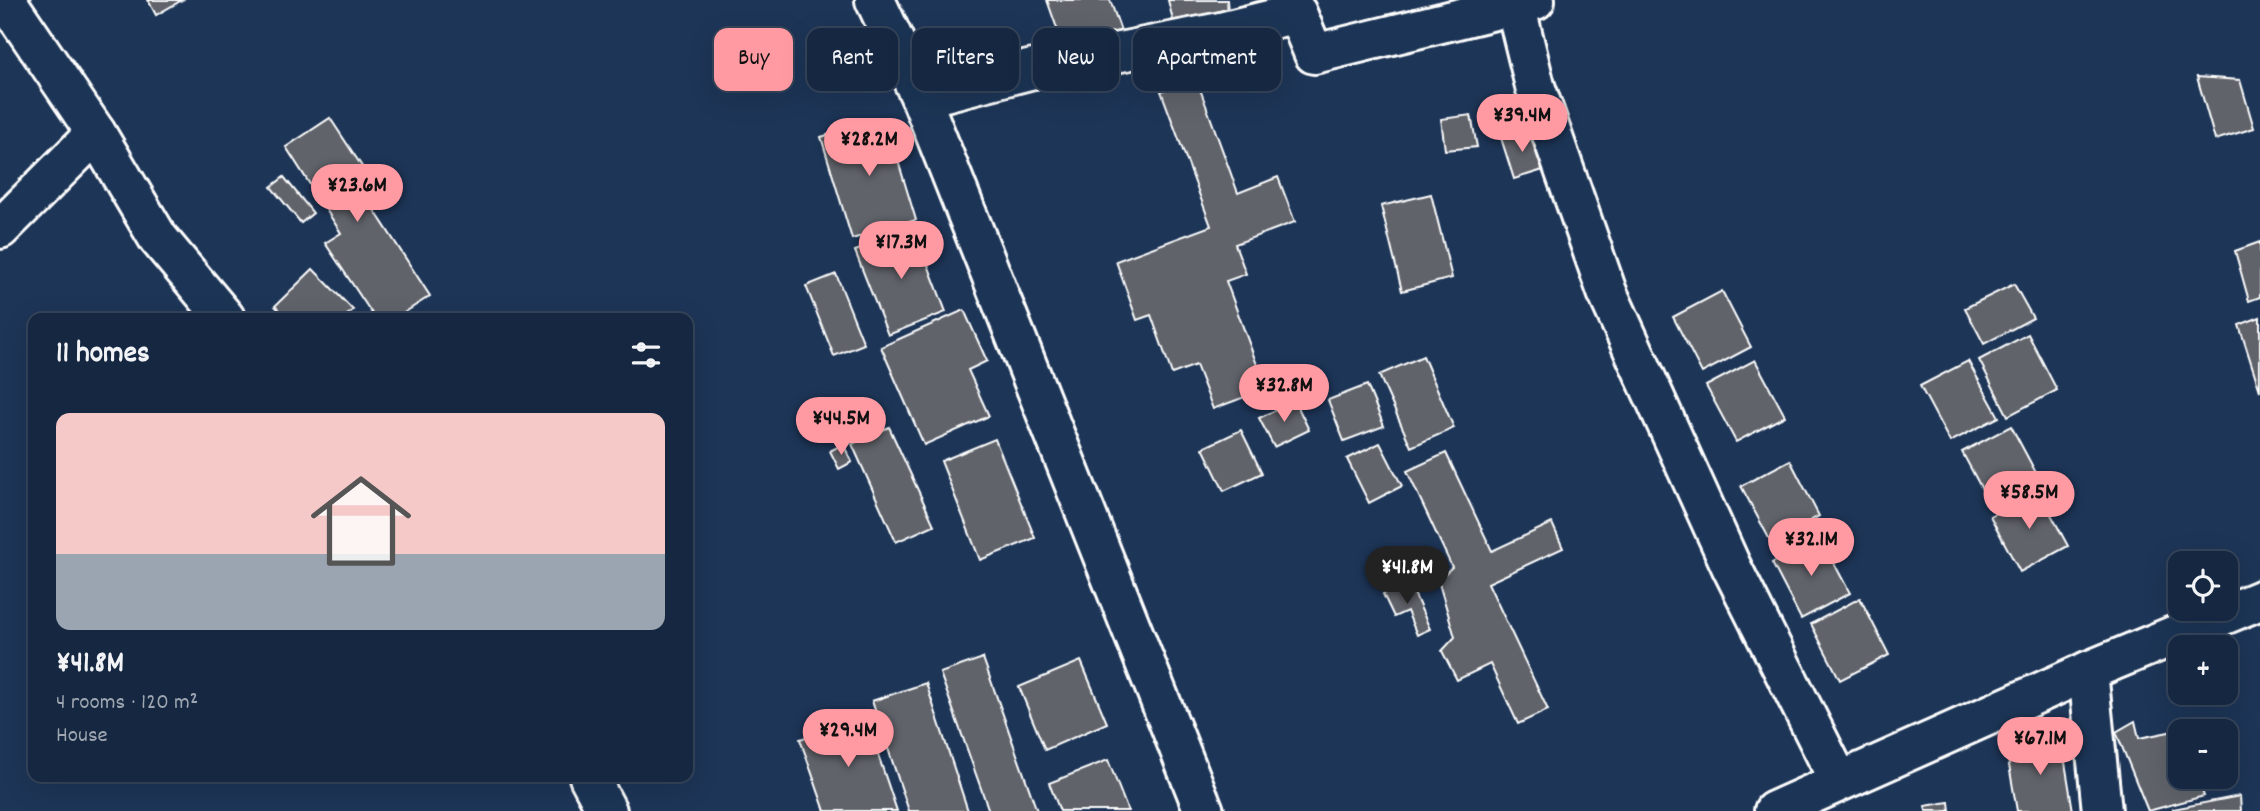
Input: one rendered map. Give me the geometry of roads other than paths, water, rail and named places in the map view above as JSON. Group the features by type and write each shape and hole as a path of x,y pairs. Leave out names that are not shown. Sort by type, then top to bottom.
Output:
{"street":[{"path":"6,0 96,132 158,238 221,313"},
{"path":"875,0 921,98 1204,811"},
{"path":"921,98 1029,70 1221,32 1297,13 1314,54 1521,2 1535,86 1607,292 1731,566 1839,781"},
{"path":"0,229 96,132"},
{"path":"1774,811 2088,671 2260,600"},
{"path":"2088,671 2102,811"},
{"path":"592,782 607,811"}]}
